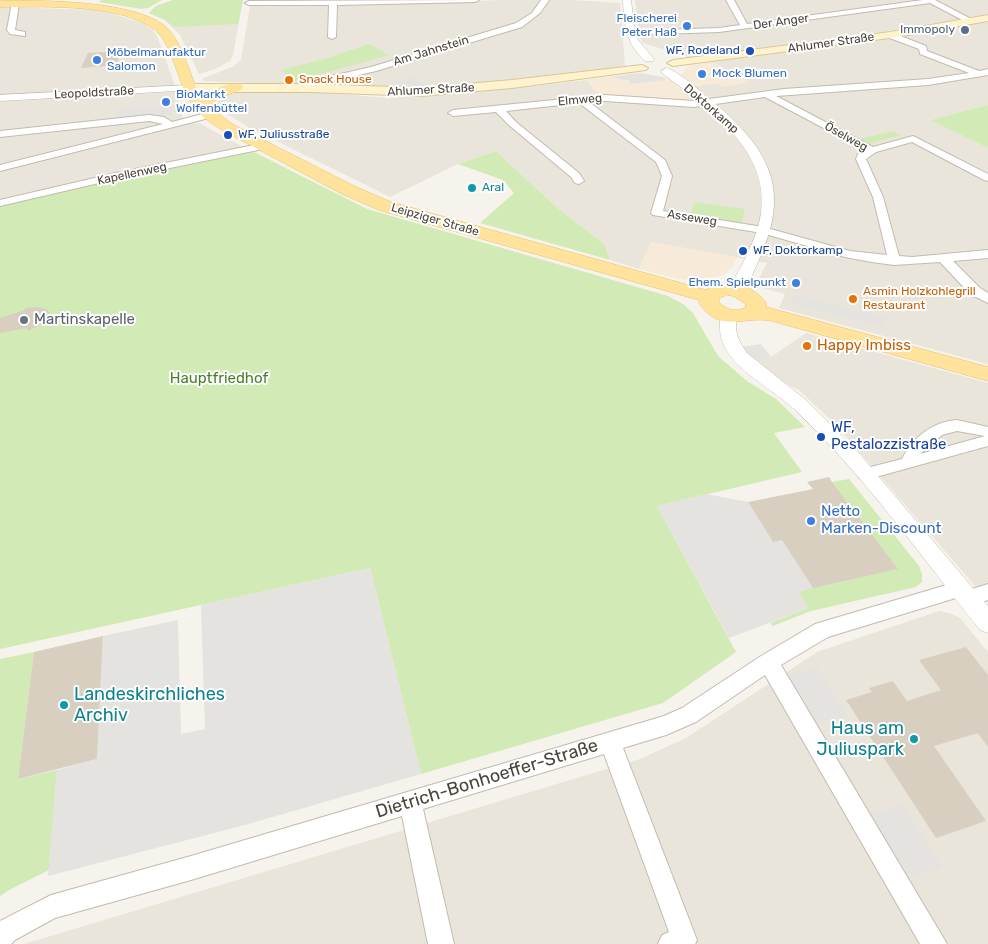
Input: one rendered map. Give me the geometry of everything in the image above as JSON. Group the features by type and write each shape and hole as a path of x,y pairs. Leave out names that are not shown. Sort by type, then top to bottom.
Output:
{"main road":[{"name":"Leipziger Straße","path":"0,4 66,4 104,7 149,21 162,29 170,39 189,88 206,112 227,127 348,190 385,206 709,297"},
{"name":"Ahlumer Straße","path":"189,88 310,88 427,92 512,84 663,59 670,67 890,35 988,18"},
{"path":"206,112 213,95 236,87"},
{"path":"754,311 756,303 753,299 736,291 719,291 709,297 709,303 713,309 728,316 744,316 754,311 988,374"}],"street":[{"path":"249,2 332,3 475,0"},
{"name":"Am Jahnstein","path":"310,88 311,84 317,82 373,69 518,25 540,9 545,0"},
{"path":"626,0 630,33 645,63"},
{"path":"730,0 745,26"},
{"path":"930,1 971,21"},
{"name":"Der Anger","path":"630,33 712,31 930,1"},
{"path":"332,3 332,37"},
{"path":"15,4 12,30 22,34"},
{"path":"890,35 923,48 923,52 977,74"},
{"name":"Doktorkamp","path":"670,67 706,103 736,129 752,148 768,186 768,213 763,230 736,291"},
{"path":"706,103 766,94 905,85 988,72"},
{"name":"Leopoldstraße","path":"0,98 189,88"},
{"name":"Öselweg","path":"766,94 872,150"},
{"name":"Elmweg","path":"454,113 605,98 681,104 706,103"},
{"name":"Asseweg","path":"580,100 660,160 667,176 657,213 763,230 849,254 894,261 988,254"},
{"path":"498,108 513,124 576,175 579,181"},
{"path":"0,168 172,126 206,112"},
{"path":"0,134 115,120 148,118 161,119 172,126"},
{"path":"872,150 913,139 988,178"},
{"name":"Kapellenweg","path":"0,203 116,176 264,146"},
{"name":"Öselweg","path":"872,150 862,156 861,159 878,197 894,261"},
{"path":"943,258 975,291 988,298"},
{"path":"728,316 727,334 741,358 755,372 787,391 826,428 972,593 988,623"},
{"path":"908,463 914,448 939,428 954,425 969,426 988,432"},
{"path":"865,474 988,441"},
{"name":"Dietrich-Bonhoeffer-Straße","path":"0,937 6,931 51,907 191,868 666,725 689,715 768,662 822,630 972,593"},
{"path":"768,662 934,944"},
{"path":"610,742 684,940 672,944"},
{"path":"410,802 441,944"}],"shaded area":[{"path":"173,0 243,0 233,55 230,61 215,69 199,74 180,35 165,20 149,13 156,6"},
{"path":"251,0 357,0 358,5 504,0 573,0 620,3 625,66 453,87 385,89 202,80 234,66 241,60"},
{"path":"635,0 988,0 988,14 875,33 688,57 643,43 639,36"},
{"path":"0,7 100,10 143,23 152,29 157,36 174,83 184,124 199,123 245,148 137,168 0,201"},
{"path":"988,20 988,105 930,120 988,148 988,364 779,308 785,294 755,286 767,263 651,242 639,269 610,260 604,244 555,206 496,151 458,164 390,197 250,128 220,110 217,104 224,95 241,92 302,91 388,98 500,90 587,80 600,96 627,96 717,83 748,82 713,62 897,36"},
{"path":"713,62 749,82 723,87 717,83 679,89 693,101 688,101 627,96 600,96 587,80 633,73 662,77 681,75 688,66"},
{"path":"640,73 662,77 666,80 630,84 629,80 613,77"},
{"path":"411,77 431,88 400,89 392,82"},
{"path":"171,106 173,115 118,117 117,108"},
{"path":"651,242 737,257 732,267 724,275 703,280 679,279 639,269"},
{"path":"795,295 885,317 883,327 791,304"},
{"path":"806,333 988,383 988,601 836,425 799,390 765,373 755,363 771,357"},
{"path":"761,344 771,357 755,363 741,347"},
{"path":"706,494 748,502 773,542 782,540 813,588 799,592 808,608 729,638 657,506"},
{"path":"370,568 421,774 245,825 48,876 57,770 97,759 103,636 178,620 181,734 205,729 201,605"},
{"path":"939,611 960,618 988,652 988,944 24,944 640,759 686,738 817,652"},
{"path":"817,667 848,716 806,727 777,678"},
{"path":"902,805 942,867 898,883 859,819"}],"green space":[{"path":"101,0 162,0 148,8 141,9 99,2"},
{"path":"173,0 243,0 238,24 174,27 165,20 149,13 156,6"},
{"path":"369,44 389,55 296,81 281,70 328,58"},
{"path":"988,105 988,148 930,120"},
{"path":"893,131 901,135 864,145 855,140"},
{"path":"496,151 555,206 604,244 610,260 480,223 514,193 503,180 458,164"},
{"name":"Hauptfriedhof","path":"254,152 367,209 668,296 683,304 693,313 718,356 747,381 776,399 805,427 774,433 802,472 657,506 736,652 663,703 421,774 370,568 0,649 0,206 116,178"},
{"path":"695,202 745,209 741,226 689,218"},
{"path":"849,479 919,566 922,582 916,587 811,611 773,626 770,623 808,608 798,591 897,569 832,482"},
{"path":"34,652 18,779 57,770 49,870 0,896 0,659"}],"building":[{"name":"Möbelmanufaktur Salomon","path":"121,51 116,65 81,68 88,53"},
{"name":"Martinskapelle","path":"37,307 46,309 51,314 44,323 28,331 27,328 0,333 0,318 25,310 25,308"},
{"name":"Netto Marken-Discount","path":"829,477 898,569 813,588 782,540 773,542 748,502 813,489 807,482"},
{"name":"Landeskirchliches Archiv","path":"103,636 97,759 18,779 34,652"},
{"name":"Haus am Juliuspark","path":"966,647 988,675 988,747 978,733 934,746 986,821 936,838 846,700 872,692 869,688 893,681 907,701 941,690 919,660"}],"place":[{"name":"Fleischerei Peter Haß","path":"687,26"},
{"name":"Immopoly","path":"965,30"},
{"name":"WF, Rodeland","path":"750,51"},
{"name":"Möbelmanufaktur Salomon","path":"97,60"},
{"name":"Mock Blumen","path":"702,74"},
{"name":"Snack House","path":"289,80"},
{"name":"BioMarkt Wolfenbüttel","path":"166,102"},
{"name":"WF, Juliusstraße","path":"228,135"},
{"name":"Aral","path":"472,188"},
{"name":"WF, Doktorkamp","path":"743,251"},
{"name":"Ehem. Spielpunkt","path":"796,283"},
{"name":"Asmin Holzkohlegrill Restaurant","path":"853,299"},
{"name":"Martinskapelle","path":"24,320"},
{"name":"Happy Imbiss","path":"807,346"},
{"name":"WF, Pestalozzistraße","path":"821,437"},
{"name":"Netto Marken-Discount","path":"811,521"},
{"name":"Landeskirchliches Archiv","path":"64,705"},
{"name":"Haus am Juliuspark","path":"914,739"}]}
